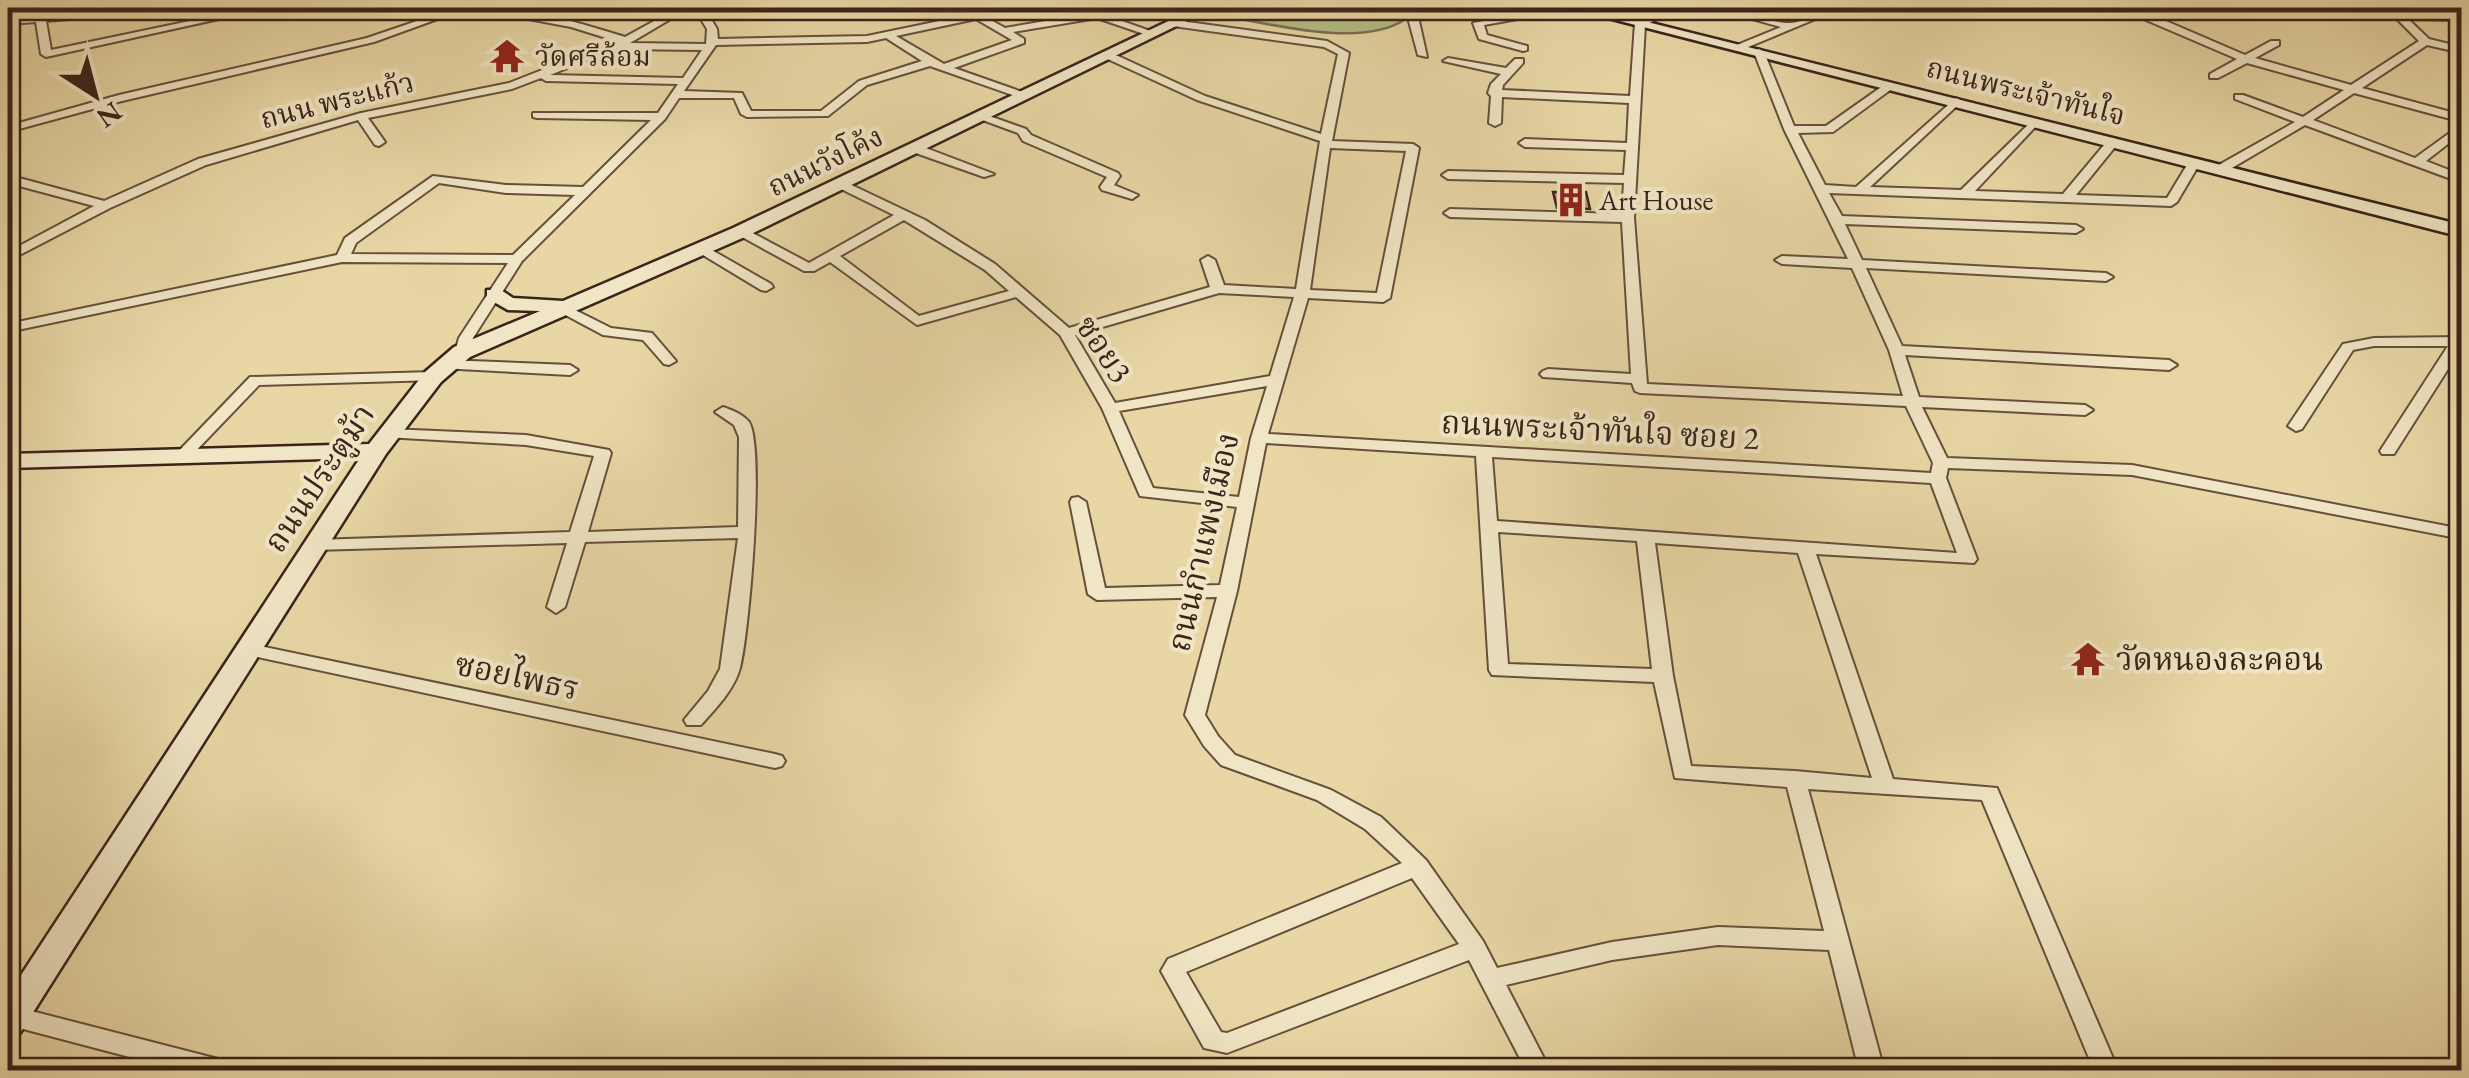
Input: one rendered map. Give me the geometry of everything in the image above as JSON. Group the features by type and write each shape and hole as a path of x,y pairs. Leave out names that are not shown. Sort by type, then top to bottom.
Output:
{"main road":[{"name":"ถนนวังโค้ง","path":"447,365 572,304 740,232 1206,8"},
{"name":"ถนนพระเจ้าทันใจ","path":"1575,8 1891,84 2462,231"},
{"path":"494,294 508,304 522,307 572,304"},
{"name":"ถนนประตูม้า","path":"10,1018 314,545 383,442 447,365"},
{"path":"8,460 183,455 383,442"}],"street":[{"path":"8,20 157,8"},
{"path":"41,18 46,54 264,8"},
{"path":"8,129 102,102 370,40 463,8"},
{"path":"475,8 573,24 620,43 711,44 816,34 867,39 978,16 1020,41 863,82 845,100 818,116 746,114 738,96 732,94 676,95"},
{"name":"ถนน พระแก้ว","path":"8,257 105,205 202,162 361,116 490,92 535,78 620,43 684,8"},
{"path":"711,44 702,12 778,8"},
{"path":"1082,8 1151,33"},
{"path":"1403,8 1412,12 1423,54"},
{"path":"1522,55 1484,37 1478,22 1575,8"},
{"path":"1640,383 1628,218 1640,23 1675,8"},
{"path":"1717,8 1792,27"},
{"path":"1742,14 1758,8"},
{"path":"1490,526 1968,559 1896,350 1837,220 1750,49 1837,8"},
{"path":"2129,9 2372,11 2461,17"},
{"path":"2129,9 2246,60 2462,118"},
{"path":"2449,9 2461,17"},
{"path":"1003,31 1098,15"},
{"path":"2398,15 2425,41 2462,50"},
{"path":"1494,123 1494,93 1522,55 1527,16"},
{"name":"ถนนกำแพงเมือง","path":"1174,22 1339,48 1344,53 1325,142 1303,292 1259,438 1228,591 1195,715 1210,741 1228,760 1324,795 1373,823 1418,866 1493,980 1538,1070"},
{"path":"888,35 937,65 1024,96"},
{"path":"2221,170 2354,90 2425,41"},
{"path":"2214,76 2275,43"},
{"name":"ถนนประตูม้า","path":"447,365 517,260 582,191 661,117 711,44"},
{"path":"1066,333 1218,289 1383,298 1413,148 1325,142 1217,104 1168,84 1138,66 1104,55"},
{"path":"1448,61 1509,72"},
{"path":"535,78 685,81"},
{"path":"1790,129 1830,130 1891,84"},
{"path":"1494,93 1633,100"},
{"path":"2239,97 2301,123 2462,178"},
{"path":"1860,189 1956,101"},
{"path":"361,116 379,142"},
{"path":"538,116 661,117"},
{"path":"981,116 1022,131 1027,138 1114,176 1106,187 1132,195"},
{"path":"1966,193 2034,122"},
{"path":"2416,163 2462,127"},
{"path":"2067,197 2113,142"},
{"path":"1525,143 1631,147"},
{"path":"914,148 988,174"},
{"path":"1820,189 2171,202 2194,162"},
{"path":"1448,175 1630,179"},
{"path":"8,179 105,205"},
{"path":"342,258 350,241 436,179 506,189 582,191"},
{"name":"ซอย3","path":"840,184 904,215 990,267 1016,294 1066,333 1110,408 1146,492 1248,503"},
{"path":"1450,213 1628,218"},
{"path":"740,232 809,268 904,215"},
{"path":"1837,220 2076,229"},
{"path":"703,249 766,286"},
{"path":"831,256 917,321 1016,294"},
{"path":"8,328 342,258 517,260"},
{"path":"1208,260 1218,289"},
{"path":"1782,260 2106,277"},
{"path":"572,304 608,332 647,336 669,361"},
{"path":"2296,426 2348,347 2374,342 2460,341"},
{"path":"2388,451 2460,341"},
{"path":"1896,350 2169,364"},
{"path":"183,455 255,380 447,365 570,370"},
{"name":"ถนนพระเจ้าทันใจ ซอย 2","path":"1548,374 2085,410"},
{"path":"1110,408 1276,380"},
{"path":"694,720 716,695 730,669 747,532 747,436 742,422 723,412"},
{"name":"ถนนพระเจ้าทันใจ ซอย 2","path":"1259,438 1484,454 1940,471 2132,470 2462,534"},
{"path":"383,442 526,440 602,453 556,607"},
{"path":"1484,454 1499,670 1662,676"},
{"path":"1078,502 1097,594 1228,591"},
{"path":"314,545 747,532"},
{"path":"1645,537 1662,676 1682,773 1990,792 2106,1070"},
{"path":"1806,549 1885,786"},
{"name":"ซอยไพธร","path":"246,649 775,761"},
{"path":"1795,778 1872,1070"},
{"path":"1418,866 1176,966 1172,970 1213,1041 1227,1043 1474,948"},
{"path":"1493,980 1612,951 1718,936 1835,941"},
{"path":"10,1018 218,1070"}],"green space":[{"path":"1219,8 1394,8 1404,13 1404,20 1385,29 1335,33 1208,13"}],"building":[{"name":"Art House","path":"1553,192 1586,192 1590,209 1557,208"}],"place":[{"name":"วัดศรีล้อม","path":"507,56"},
{"name":"Art House","path":"1571,200"},
{"name":"วัดหนองละคอน","path":"2088,659"}]}
